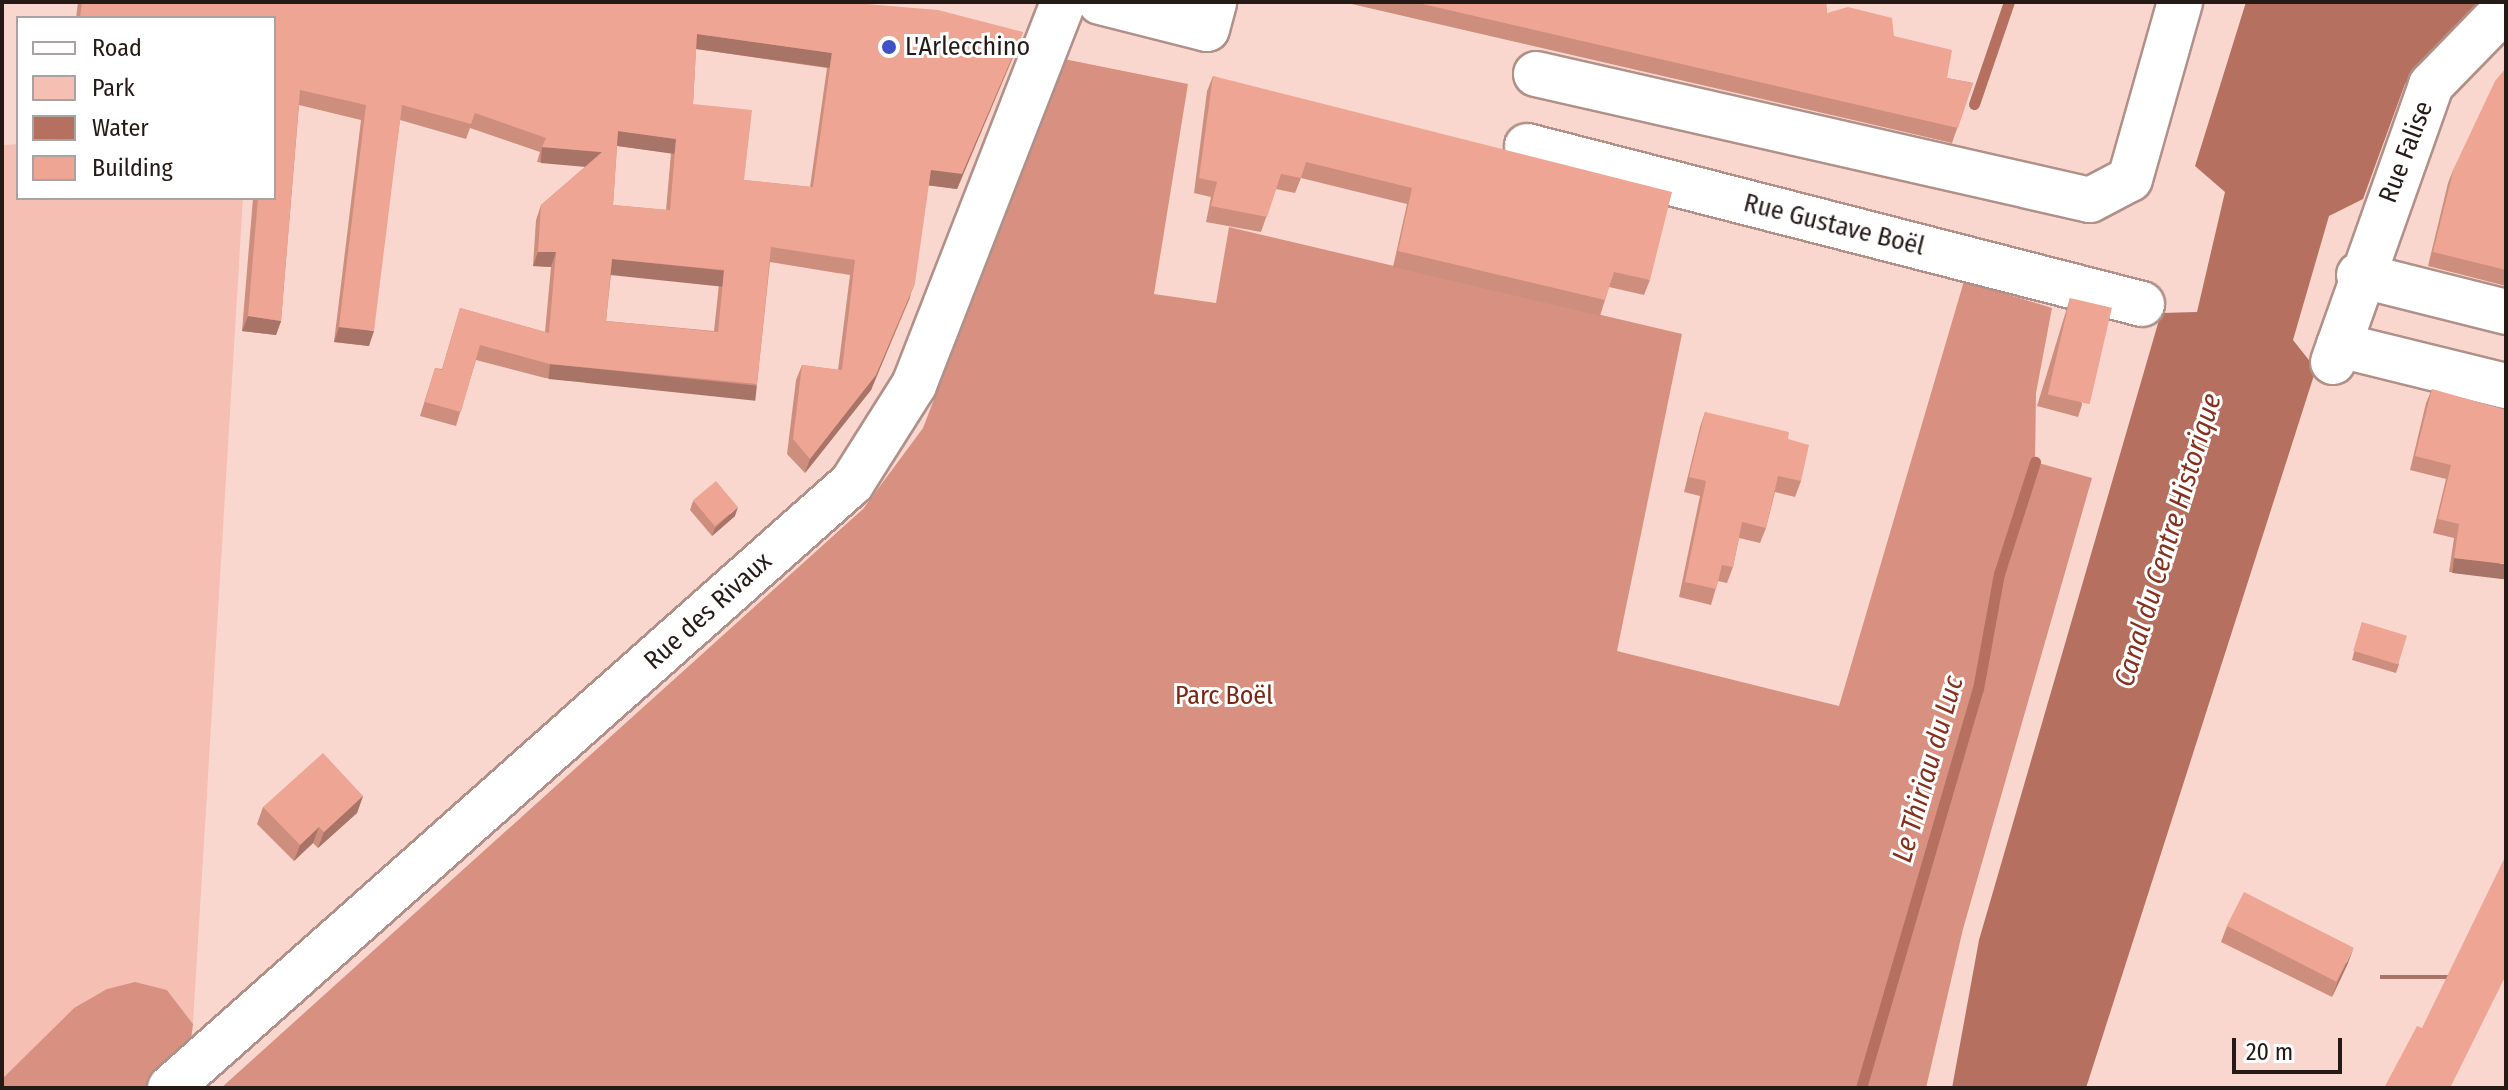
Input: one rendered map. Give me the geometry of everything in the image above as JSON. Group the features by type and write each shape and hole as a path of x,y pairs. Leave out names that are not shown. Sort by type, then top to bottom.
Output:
{"street":[{"name":"Rue des Rivaux","path":"170,1088 852,483 914,385 1063,2"},
{"path":"1100,2 1210,15"},
{"path":"1536,74 2090,200 2130,179 2180,2"},
{"name":"Rue Falise","path":"2506,8 2431,85 2359,275 2336,353 2506,386"},
{"name":"Rue Gustave Boël","path":"1527,146 2142,304"},
{"path":"2359,275 2506,312"}],"green space":[{"name":"Parc Boël","path":"1064,59 1188,84 1154,294 1216,303 1229,227 1682,334 1617,651 1839,706 1964,281 2052,308 2036,393 2035,462 2092,478 1963,929 1926,1088 221,1088 863,509 923,428"},
{"path":"16,144 16,200 243,200 193,1024 167,990 74,1008 2,1079 2,145"},
{"path":"135,982 167,990 193,1024 187,1073 169,1088 2,1088 2,1079 74,1008 107,989"}],"water":[{"name":"Canal du Centre Historique","path":"2246,2 2488,2 2405,84 2363,199 2329,216 2293,340 2316,369 2086,1088 1952,1088 1979,940 2161,313 2197,312 2225,192 2195,166"}],"building":[{"path":"82,2 843,2 938,10 1023,32 962,174 931,170 915,283 876,375 810,459 793,439 802,365 842,370 855,260 771,247 757,384 550,364 480,345 461,412 425,402 435,368 442,370 460,308 549,333 556,252 538,252 541,205 602,152 542,147 546,138 475,113 471,124 402,105 374,331 339,327 366,105 300,90 281,321 248,316 258,200 276,200 276,16 80,16","holes":["697,34 832,53 813,187 744,180 752,110 693,104","618,131 676,139 670,210 613,205","612,259 724,270 718,332 606,321"]},
{"path":"1414,2 1826,2 1827,13 1848,7 1892,18 1894,36 1952,50 1947,78 1973,83 1958,128"},
{"path":"2506,68 2506,270 2433,252 2454,168 2495,81"},
{"path":"1213,76 1672,192 1650,280 1614,272 1605,300 1398,251 1412,188 1306,162 1301,178 1281,174 1267,217 1211,206 1217,182 1199,178"},
{"path":"2070,298 2112,308 2090,404 2048,394"},
{"path":"2432,389 2506,410 2506,564 2454,558 2459,524 2438,519 2451,465 2415,456"},
{"path":"1705,412 1789,432 1788,439 1809,445 1801,481 1778,476 1766,528 1742,522 1733,567 1722,565 1716,589 1685,582 1706,481 1689,477"},
{"path":"716,481 738,507 715,526 693,500"},
{"path":"2362,622 2407,636 2398,664 2353,651"},
{"path":"323,753 363,796 324,832 319,827 300,845 263,807"},
{"path":"2506,855 2506,975 2450,1088 2384,1088 2417,1026 2422,1028"},
{"path":"2244,892 2354,948 2336,982 2227,926"}],"waterway":[{"name":"Le Thiriau du Luc","path":"1974,104 2009,2"},
{"name":"Le Thiriau du Luc","path":"1861,1088 1978,689 1999,574 2035,462"}],"place":[{"name":"L'Arlecchino","path":"889,47"}]}
